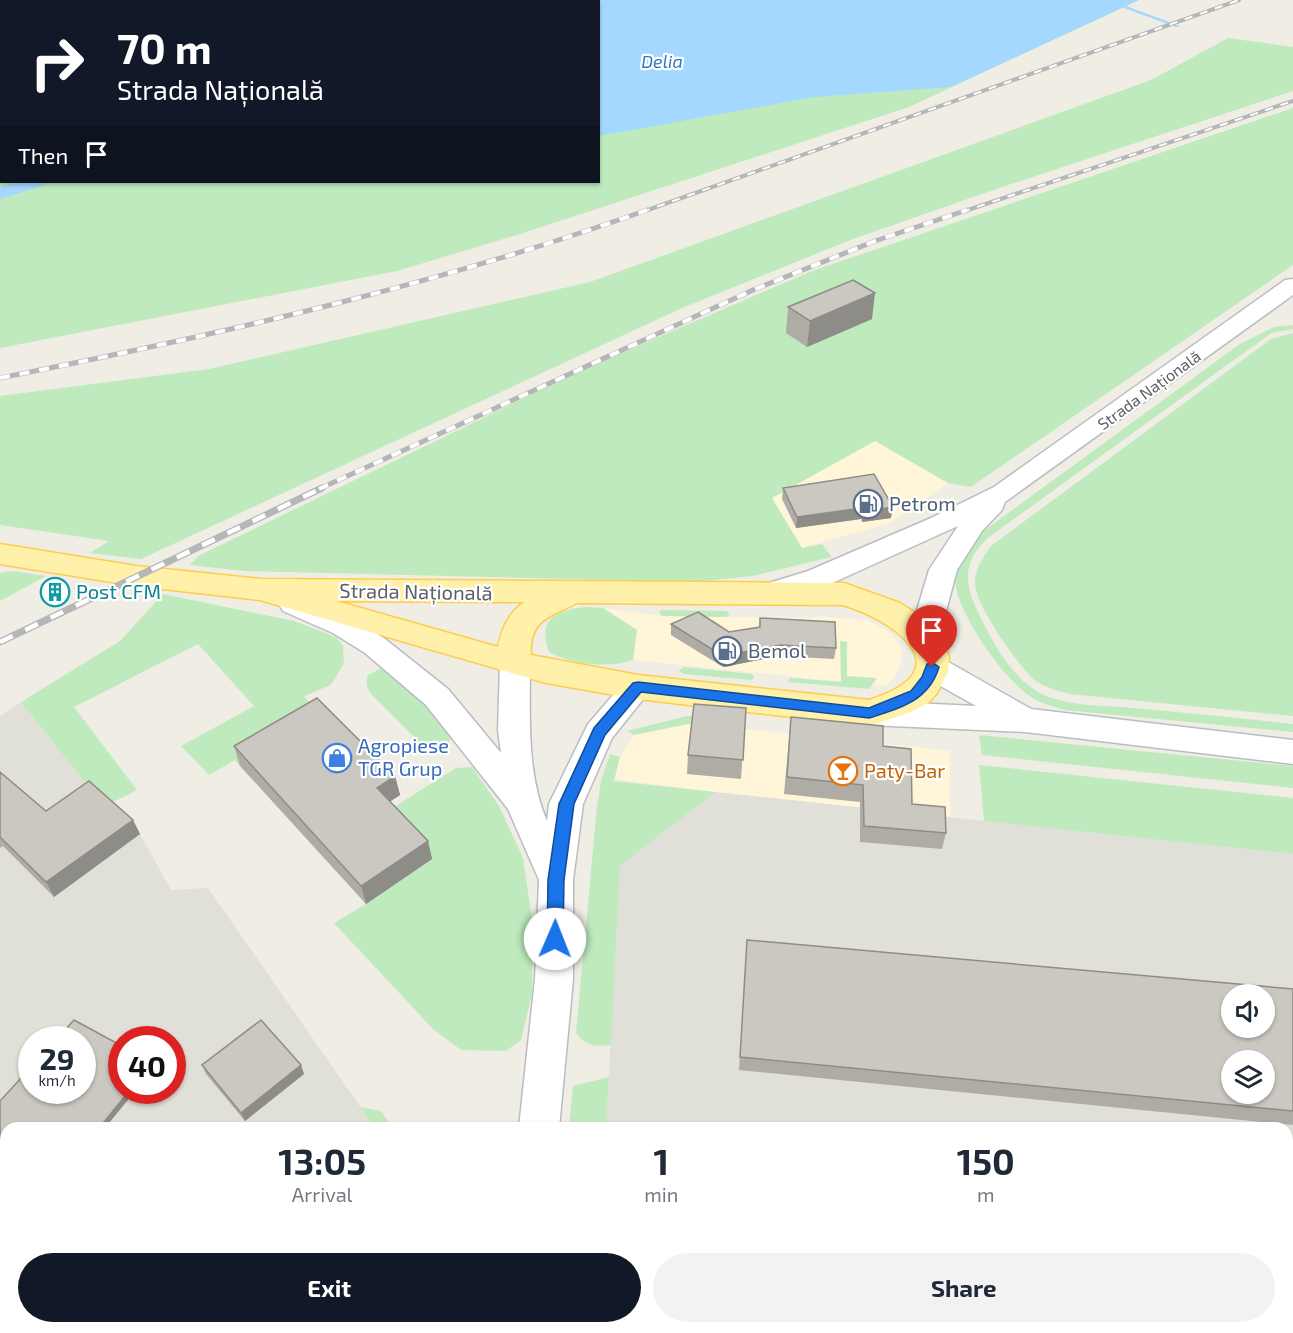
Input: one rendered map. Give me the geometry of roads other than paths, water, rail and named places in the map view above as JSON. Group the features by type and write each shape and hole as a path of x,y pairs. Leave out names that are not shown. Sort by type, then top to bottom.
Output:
{"main road":[{"name":"Strada Națională","path":"0,554 136,576 261,590 766,594 825,592 854,596 882,606 906,620 928,652 929,678 916,694 890,707 869,713 638,687 546,671 261,590"},
{"name":"Strada Națională","path":"515,663 514,640 517,629 525,618 547,603 571,593"}],"street":[{"name":"Strada Națională","path":"766,594 818,578 940,524 1003,493 1113,417 1293,285"},
{"path":"1244,320 1283,315"},
{"name":"Strada Națională","path":"928,652 943,570 972,525 1003,493"},
{"path":"261,590 343,626 375,646 409,672 443,704 522,802 556,880"},
{"path":"928,652 1025,720"},
{"path":"515,663 514,729 522,802"},
{"path":"540,1122 554,979 556,880 566,804 599,732 638,687"},
{"path":"869,713 1025,720 1293,752"}],"water":[{"name":"Delia","path":"600,0 1139,0 951,87 814,97 600,136"}],"waterway":[{"path":"1125,7 1178,26"},
{"name":"Delia","path":"0,193 33,183"}],"railway":[{"path":"642,212 1239,0"},
{"path":"962,212 1293,101"},
{"path":"0,378 245,326 407,285 488,262 647,210"},
{"path":"319,489 753,290 875,241 967,210"},
{"path":"0,642 322,488"}],"place":[{"name":"Petrom","path":"868,504"},
{"name":"Post CFM","path":"55,592"},
{"name":"Bemol","path":"727,651"},
{"name":"Agropiese TGR Grup","path":"337,758"},
{"name":"Paty-Bar","path":"843,771"}]}
